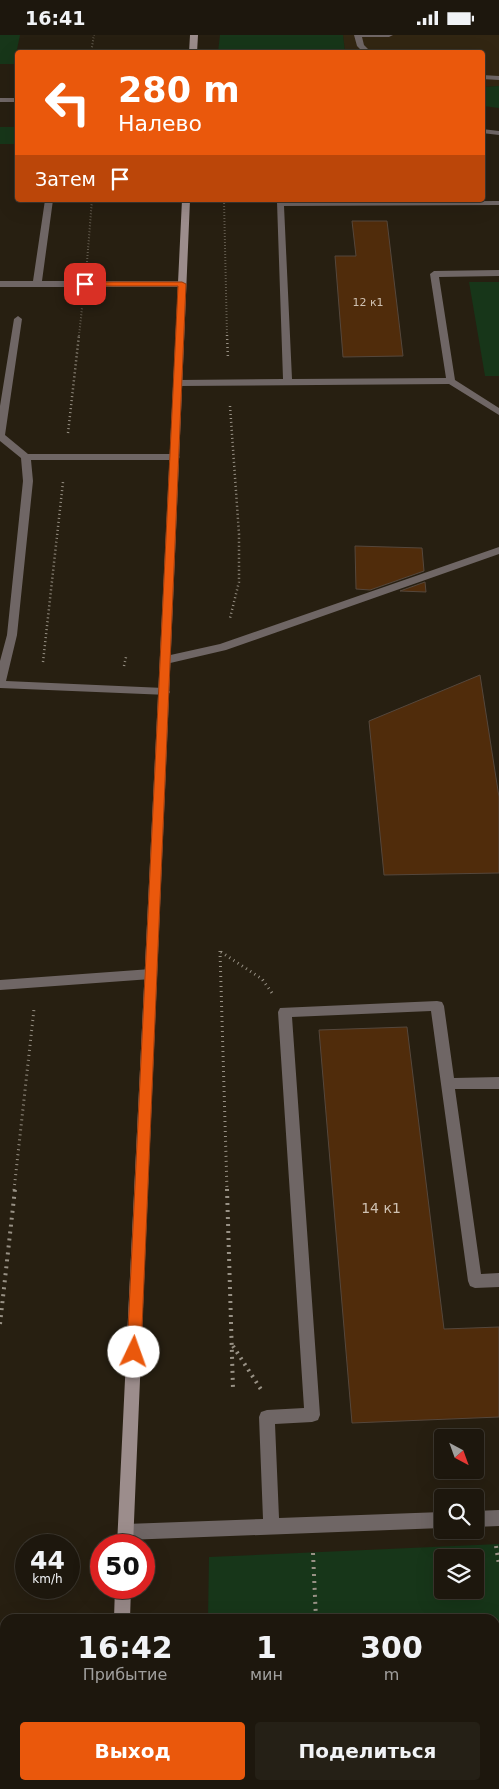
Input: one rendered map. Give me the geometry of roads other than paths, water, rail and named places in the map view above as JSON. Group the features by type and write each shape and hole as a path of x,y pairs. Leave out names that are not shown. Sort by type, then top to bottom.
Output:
{"main road":[{"path":"193,50 194,35"},
{"path":"126,1534 186,202"},
{"path":"122,1614 123,1599"}],"street":[{"path":"366,50 361,46 358,35 389,35"},
{"path":"485,77 499,78"},
{"path":"0,100 15,100"},
{"path":"485,131 499,133"},
{"path":"37,284 49,202"},
{"path":"288,382 280,204 499,203"},
{"path":"451,381 434,274 499,273"},
{"path":"0,284 182,284"},
{"path":"18,319 0,437 26,457 175,457"},
{"path":"178,383 451,381 499,412"},
{"path":"26,457 28,481 12,635 0,683 164,692"},
{"path":"166,660 222,647 499,550"},
{"path":"0,985 151,974"},
{"path":"272,1526 266,1417 312,1415 285,1012 437,1006 475,1281 499,1281"},
{"path":"448,1085 499,1083"},
{"path":"484,1519 499,1518"},
{"path":"155,1536 272,1526 434,1520"}]}
